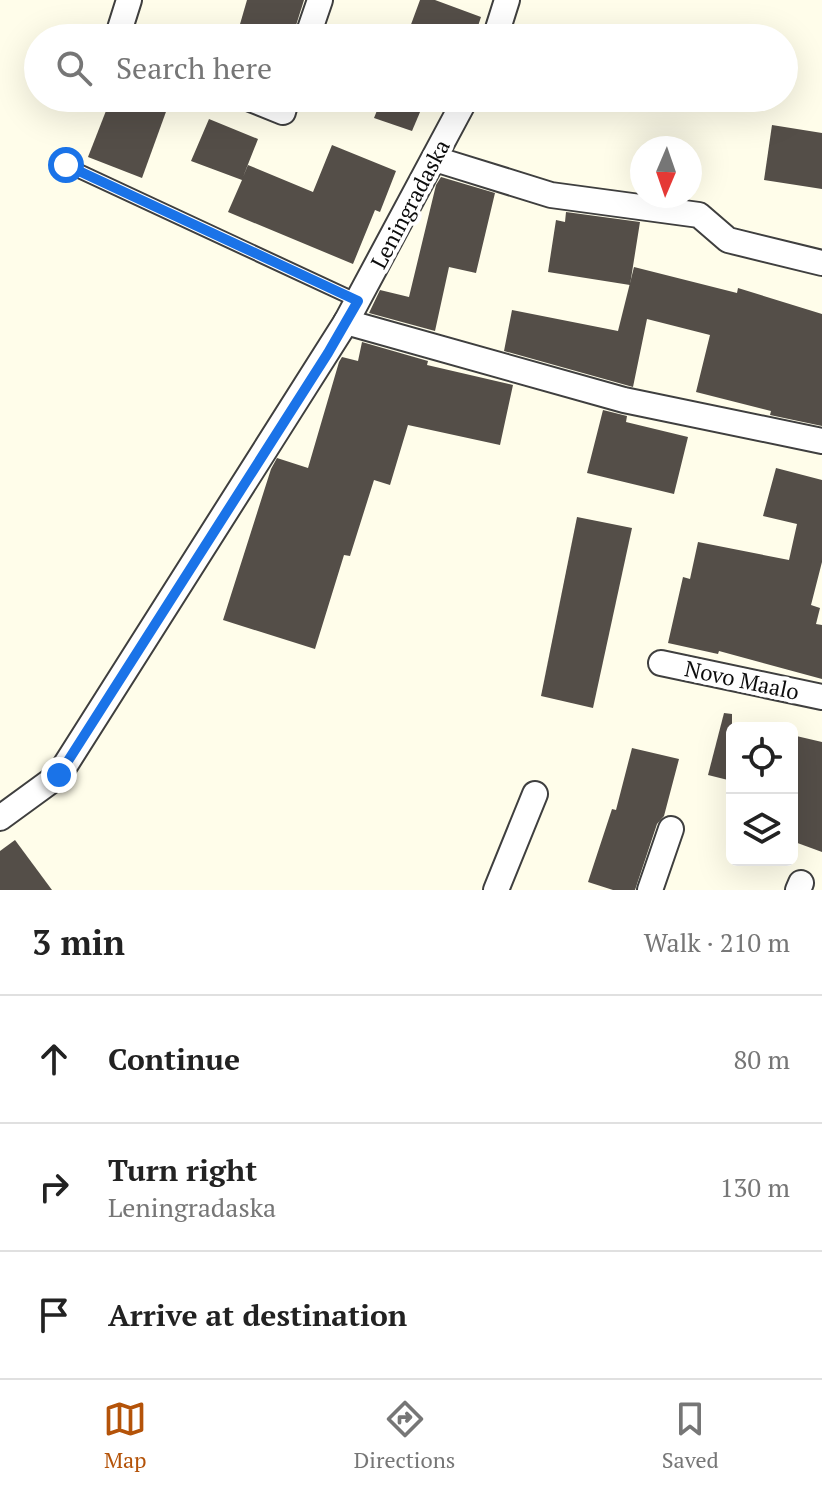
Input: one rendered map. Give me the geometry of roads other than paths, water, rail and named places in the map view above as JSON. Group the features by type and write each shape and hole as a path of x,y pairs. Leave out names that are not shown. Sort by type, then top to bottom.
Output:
{"street":[{"path":"121,24 129,0"},
{"path":"312,24 320,0"},
{"path":"499,24 507,0"},
{"name":"Leningradaska","path":"0,818 59,775 352,312 459,112"},
{"path":"435,159 551,195 699,215 728,240 822,263"},
{"path":"352,312 624,400 822,441"},
{"name":"Novo Maalo","path":"661,663 822,697"},
{"path":"496,890 535,794"},
{"path":"650,890 671,829"}],"lane":[{"path":"66,165 352,312"}]}
